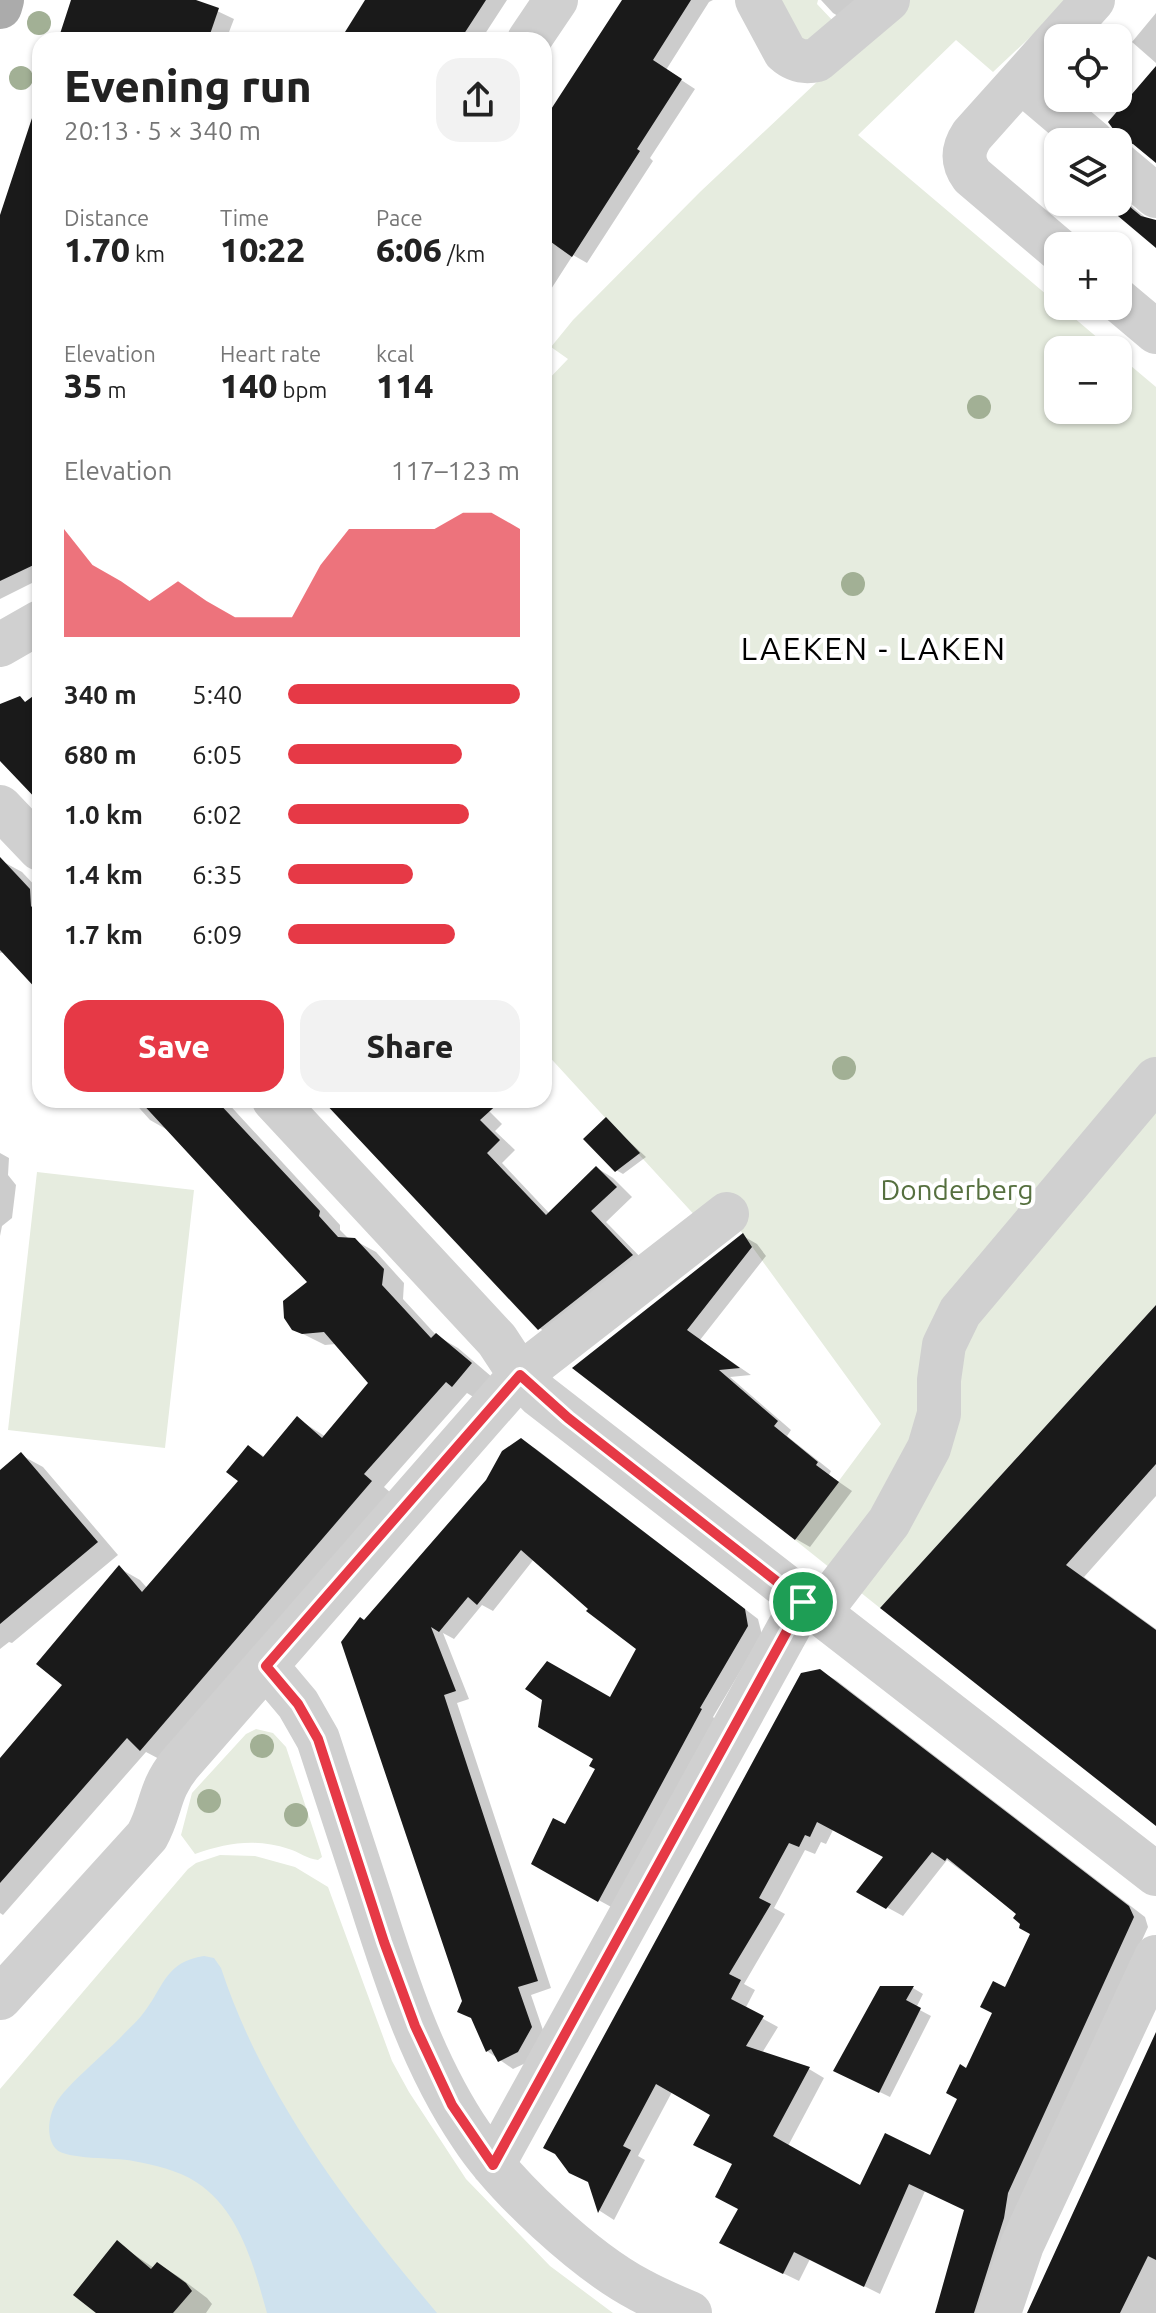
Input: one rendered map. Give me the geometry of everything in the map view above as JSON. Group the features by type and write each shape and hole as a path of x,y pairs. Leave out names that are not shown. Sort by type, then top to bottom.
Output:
{"main road":[{"path":"0,7 2,0"}],"street":[{"path":"534,32 556,0"},
{"path":"757,0 785,52 792,58 809,62 817,60 888,0"},
{"path":"1071,24 1093,0"},
{"path":"1044,54 972,135 966,145 965,167 1044,237"},
{"path":"1021,81 1076,128"},
{"path":"1132,176 1156,196"},
{"path":"1132,312 1156,332"},
{"path":"0,645 32,627"},
{"path":"0,807 32,841"},
{"path":"493,2165 811,1608 889,1522 929,1448 939,1414 939,1380 944,1345 960,1312 1156,1079"},
{"path":"281,1108 497,1340 520,1375 568,1418 1156,1874"},
{"path":"0,1998 147,1836 155,1822 167,1779 520,1375 727,1214"},
{"path":"266,1666 298,1704 318,1739 405,2003 452,2105 493,2165 523,2197 588,2255 638,2290 690,2313"},
{"path":"999,2313 1022,2245 1156,1957"}],"green space":[{"path":"775,0 818,0 817,4 834,22 802,47"},
{"name":"Donderberg","path":"904,0 1070,0 993,72 956,40 858,135 1044,292 1044,320 1077,320 1095,336 1044,336 1044,424 1132,424 1132,367 1156,387 1156,1305 880,1608 795,1540 881,1424 721,1204 699,1220 552,1060 552,376 568,359 552,346 573,320 700,192"},
{"path":"37,1172 194,1190 165,1448 8,1430"},
{"path":"256,1729 273,1733 286,1747 322,1857 318,1860 293,1850 253,1843 218,1847 195,1854 181,1835 192,1793 246,1734"},
{"path":"220,1855 255,1856 295,1867 328,1887 392,2061 466,2179 550,2266 613,2313 0,2313 0,2089 188,1869"}],"water":[{"path":"204,1956 214,1958 221,1968 261,2062 312,2151 373,2234 437,2313 267,2313 257,2277 234,2224 224,2208 196,2182 166,2168 125,2160 70,2155 56,2149 50,2138 50,2120 61,2096 139,2018 174,1969 191,1959"}],"building":[{"path":"71,0 196,0 219,8 211,32 61,32"},
{"path":"365,0 486,0 465,32 345,32"},
{"path":"622,0 691,0 653,60 682,79 572,257 552,243 552,108"},
{"path":"1156,66 1156,163 1132,144 1132,128 1112,128 1108,122 1117,112 1132,112 1132,94"},
{"path":"32,118 32,566 0,581 0,215"},
{"path":"1132,209 1141,216 1156,220 1156,248 1118,216 1132,216"},
{"path":"20,696 25,702 32,697 32,795 0,761 0,704"},
{"path":"0,857 30,889 32,984 0,950"},
{"path":"146,1108 223,1108 320,1211 319,1216 338,1237 355,1238 384,1269 382,1285 431,1338 436,1333 472,1363 452,1387 446,1382 364,1474 372,1481 140,1751 127,1738 0,1883 0,1758 62,1685 36,1664 119,1565 142,1592 238,1481 226,1472 248,1445 263,1457 297,1416 322,1438 368,1383 324,1332 302,1334 292,1330 284,1318 283,1301 307,1282"},
{"path":"330,1108 493,1108 480,1120 500,1140 487,1153 546,1215 596,1166 617,1187 591,1211 633,1255 538,1330"},
{"path":"606,1117 640,1153 615,1172 583,1139"},
{"path":"743,1233 752,1247 687,1330 740,1368 719,1370 778,1421 774,1426 839,1482 795,1540 572,1368"},
{"path":"1156,1305 1156,1464 1066,1565 1156,1630 1156,1826 880,1608"},
{"path":"521,1438 745,1609 748,1626 700,1708 598,1902 531,1864 553,1818 565,1824 595,1769 589,1766 593,1759 538,1727 542,1700 525,1689 547,1661 610,1697 636,1649 586,1611 588,1609 521,1550 477,1605 468,1597 439,1632 431,1627 456,1691 444,1695 538,1981 518,1987 532,2027 518,2052 498,2062 491,2049 486,2052 471,2018 457,2012 462,2001 341,1642 360,1617 364,1620 486,1480 502,1451"},
{"path":"21,1452 98,1542 0,1624 0,1470"},
{"path":"820,1669 1129,1906 1134,1917 1008,2193 1004,2218 974,2313 935,2313 964,2210 909,2184 864,2287 794,2252 783,2274 719,2243 738,2209 715,2197 732,2164 693,2145 710,2115 656,2084 623,2146 631,2150 598,2213 588,2182 569,2173 555,2154 543,2148 801,1673","holes":["817,1822 883,1857 856,1892 886,1909 932,1852 945,1861 947,1858 1016,1914 1013,1918 1020,1924 1019,1928 1030,1934 1005,1987 993,1981 980,2007 992,2013 966,2068 960,2064 946,2093 957,2099 930,2155 885,2133 860,2185 773,2136 810,2067 746,2046 764,2016 731,1999 741,1980 729,1974 771,1904 759,1898 789,1843 799,1847 805,1835 810,1837"]},
{"path":"880,1986 914,1986 906,2000 921,2008 879,2093 833,2071"},
{"path":"1156,2032 1156,2260 1148,2256 1120,2313 1027,2313"},
{"path":"117,2240 151,2269 157,2262 186,2283 192,2291 173,2313 96,2313 73,2295"}],"district":[{"name":"LAEKEN - LAKEN","path":"874,648"}],"route":[{"path":"520,1375 539,1395 803,1602 493,2165 452,2105 415,2026 384,1942 318,1739 298,1704 266,1666 520,1375"}]}
